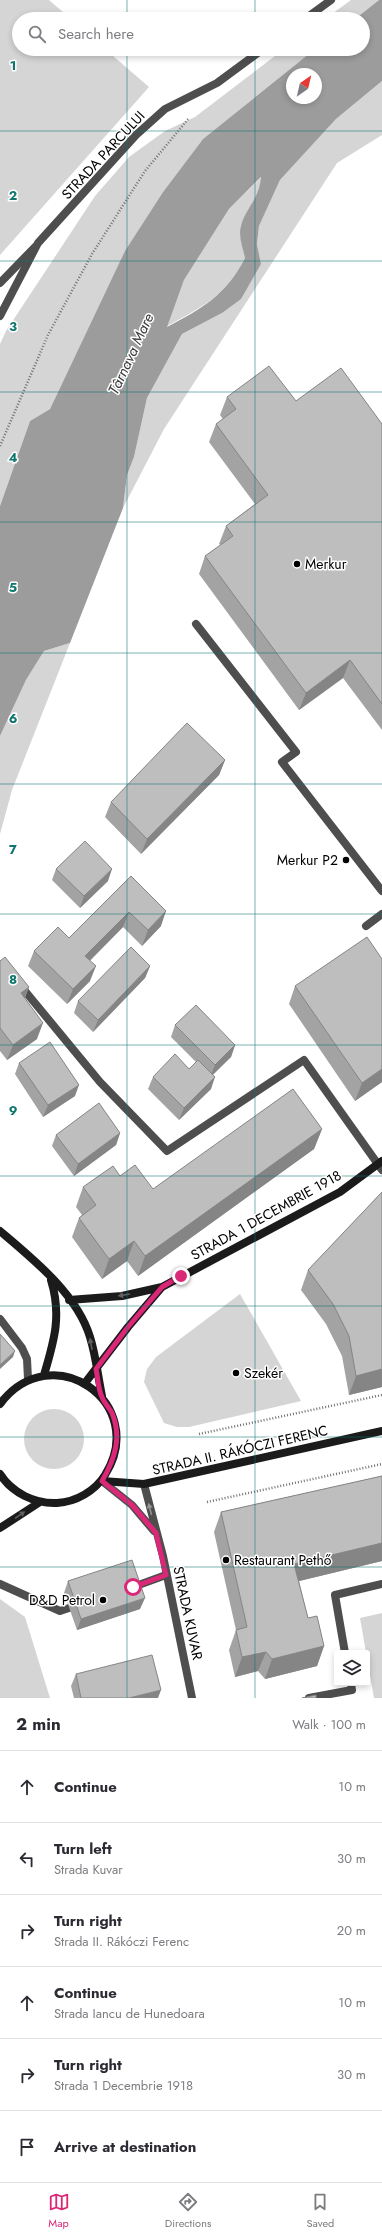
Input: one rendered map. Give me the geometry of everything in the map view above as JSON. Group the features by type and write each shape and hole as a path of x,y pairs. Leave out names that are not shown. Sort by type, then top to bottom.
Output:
{"main road":[{"name":"STRADA 1 DECEMBRIE 1918","path":"85,1384 128,1327 162,1287 340,1192 381,1165"},
{"path":"0,1231 50,1278 69,1300 83,1320 90,1337 102,1396 111,1412 117,1430 116,1448 112,1465 102,1481 89,1492 74,1500 57,1503 40,1502 13,1489 0,1474"},
{"path":"44,1375 56,1323 57,1300 50,1278"},
{"path":"69,1300 122,1296 162,1287"},
{"path":"0,1404 9,1392 28,1380 44,1375 58,1374 72,1377 102,1396"},
{"name":"STRADA II. RÁKÓCZI FERENC","path":"102,1481 144,1484 382,1431"},
{"path":"0,1528 40,1502"}],"street":[{"path":"315,12 331,0"},
{"name":"STRADA PARCULUI","path":"0,316 38,243 136,135 165,109 217,83 254,56"},
{"path":"0,283 38,243"},
{"path":"196,624 296,752 282,762 382,891"},
{"path":"366,926 382,914"},
{"path":"15,978 100,1082 166,1151 304,1060 381,1165"},
{"path":"0,1320 22,1348 27,1359 28,1380"},
{"name":"STRADA KUVAR","path":"102,1481 132,1505 156,1533"},
{"name":"STRADA KUVAR","path":"144,1484 166,1575 192,1698"},
{"path":"133,1587 166,1575"},
{"path":"0,1584 60,1611 69,1608"},
{"path":"344,1650 335,1595 382,1584"},
{"path":"309,1698 352,1690"}],"path":[{"path":"0,446 48,335 92,254 145,171 193,112"},
{"path":"199,1434 382,1395"},
{"path":"207,1502 382,1464"}],"shaded area":[{"path":"0,0 49,0 63,12 12,12 12,56 113,56 149,87 0,255"},
{"path":"351,0 379,0 364,12 335,12"},
{"path":"275,56 306,56 291,68 286,68 286,72 203,139 163,192 125,252 50,409 30,421 0,506 0,344 6,331 95,196 129,157 165,131 195,117"},
{"path":"382,81 382,135 337,163 164,429 123,508 127,475 134,457 147,398 182,334 222,313 261,264 257,244 259,226 280,180 336,119"},
{"path":"262,177 256,199 241,226 241,239 245,258 237,272 221,292 212,299 166,327 184,280 229,209"},
{"path":"70,643 12,790 0,834 0,736 26,680 44,651"},
{"path":"240,1294 301,1401 189,1427 177,1427 164,1423 144,1382 147,1369 156,1357"},
{"path":"54,1409 71,1414 79,1422 84,1439 79,1456 71,1464 54,1469 37,1464 29,1456 24,1439 29,1422 37,1414"},
{"path":"0,1599 25,1617 50,1698 0,1698"},
{"path":"382,1613 382,1698 374,1698 370,1675 370,1650 366,1650 360,1618"}],"water":[{"name":"Târnava Mare","path":"379,0 382,0 382,81 336,119 280,180 259,226 257,244 261,264 241,299 222,313 182,334 147,398 134,457 127,475 123,508 70,643 44,651 26,680 0,736 0,506 30,421 50,409 125,251 163,192 203,139 286,72 286,104 322,104 322,68 291,68 306,56 370,56 370,12 364,12","holes":["261,177 258,192 241,226 240,238 245,258 238,271 230,282 202,307 167,327 184,280 229,209"]}],"building":[{"name":"Merkur","path":"269,366 296,401 341,368 382,424 382,704 350,660 306,693 205,556 233,536 226,526 268,495 216,424 236,409 227,397"},
{"path":"187,723 225,760 147,839 111,802"},
{"path":"85,841 112,869 84,896 56,869"},
{"path":"131,876 166,911 148,930 129,912 85,956 96,966 73,989 34,951 58,927 69,938"},
{"path":"367,937 382,959 382,1069 362,1083 295,986"},
{"path":"131,947 150,966 98,1020 78,1001"},
{"path":"5,957 29,987 21,993 43,1023 13,1045 0,1028 0,961"},
{"path":"196,1005 235,1045 215,1065 175,1025"},
{"path":"50,1042 79,1085 48,1105 19,1063"},
{"path":"175,1054 189,1069 198,1060 215,1077 184,1108 153,1077"},
{"path":"293,1089 322,1129 145,1256 134,1241 109,1259 79,1218 96,1205 83,1187 113,1166 120,1176 135,1165 153,1189"},
{"path":"99,1103 120,1133 78,1164 56,1135"},
{"path":"382,1192 382,1369 356,1376 349,1336 333,1304 308,1270"},
{"path":"0,1334 15,1351 0,1365"},
{"path":"382,1476 382,1543 294,1564 308,1618 317,1616 324,1646 272,1659 266,1652 242,1657 236,1630 247,1627 221,1512"},
{"path":"132,1560 145,1598 81,1619 68,1581"},
{"path":"152,1655 161,1690 129,1698 81,1698 76,1674"},
{"path":"316,1695 316,1698 302,1698"}],"place":[{"name":"Merkur","path":"297,564"},
{"name":"Merkur P2","path":"346,860"},
{"name":"Szekér","path":"236,1373"},
{"name":"Restaurant Pethő","path":"226,1560"},
{"name":"D&D Petrol","path":"103,1600"}],"route":[{"path":"133,1587 166,1575 163,1556 156,1533 132,1505 102,1481 112,1465 116,1448 117,1430 111,1412 102,1396 96,1369 128,1327 162,1287 181,1276"}]}
